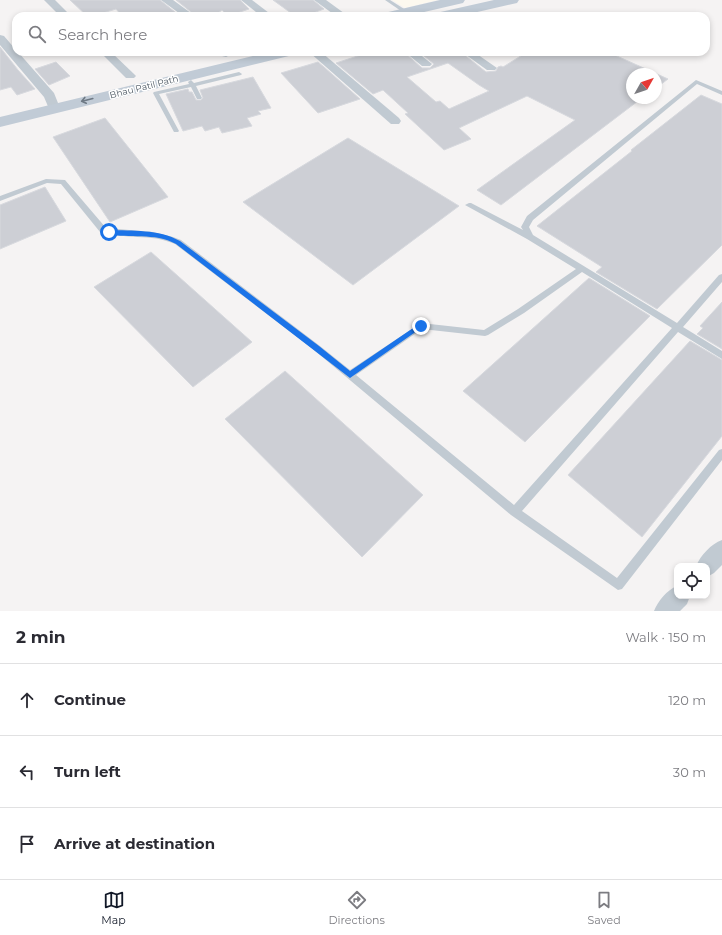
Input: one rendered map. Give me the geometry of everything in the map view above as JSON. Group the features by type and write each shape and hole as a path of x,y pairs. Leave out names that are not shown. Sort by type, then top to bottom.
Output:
{"main road":[{"path":"406,12 458,0"},
{"path":"459,12 512,0"},
{"name":"Bhau Patil Path","path":"0,122 52,102 130,76 215,56"},
{"name":"Bhau Patil Path","path":"0,108 52,102 190,81 274,56"}],"street":[{"path":"49,0 62,12"},
{"path":"166,0 184,12"},
{"path":"246,0 262,12"},
{"path":"318,0 337,12"},
{"path":"0,38 12,53"},
{"path":"15,56 52,102"},
{"path":"109,56 130,76"},
{"path":"319,56 395,121"},
{"path":"415,56 426,64"},
{"path":"473,56 491,68"},
{"path":"710,563 722,550"},
{"path":"665,611 676,599"}],"lane":[{"path":"387,0 406,12"},
{"path":"176,131 156,93 190,81 238,74"},
{"path":"190,81 199,98"},
{"path":"530,237 525,227 530,218 696,82 722,93"},
{"path":"0,199 46,181 63,182 103,230 109,232 157,235 168,237 178,242 350,375 515,512 618,585 722,453"},
{"path":"469,205 530,237 722,355"},
{"path":"350,375 421,326 485,333 521,311 581,268"},
{"path":"515,512 722,277"}],"shaded area":[{"path":"392,0 437,0 405,8"}],"building":[{"path":"70,0 160,0 175,12 119,12 116,9 106,12 83,12"},
{"path":"176,0 240,0 249,9 240,12 224,12 222,10 219,12 191,12"},
{"path":"273,0 313,0 324,9 316,12 290,12"},
{"path":"0,47 35,89 17,95 11,87 0,90"},
{"path":"358,56 408,56 422,68 430,68 434,64 424,56 466,56 486,72 496,71 498,67 503,67 521,56 617,56 644,68 626,68 626,104 634,104 501,205 477,190 575,120 527,96 459,128 471,139 444,150 405,114 408,113 383,90 373,94 336,63","holes":["448,63 489,91 449,109 440,101 436,102 407,77"]},
{"path":"56,62 70,76 49,85 35,69"},
{"path":"318,62 360,99 318,113 281,73"},
{"path":"662,76 668,79 662,84"},
{"path":"253,77 271,108 258,111 261,114 247,118 252,126 222,133 219,127 205,131 202,126 183,131 166,94 188,89 189,92 192,92 196,100 201,100 203,98 200,90"},
{"path":"701,95 722,104 722,245 657,309 596,272 602,267 537,226"},
{"path":"105,118 168,197 110,222 53,137"},
{"path":"348,138 459,206 353,285 243,202"},
{"path":"45,187 66,221 0,249 0,205"},
{"path":"151,252 252,342 193,387 94,287"},
{"path":"589,278 650,316 525,442 463,391"},
{"path":"722,302 722,349 697,334 703,328 700,326"},
{"path":"690,341 722,360 722,436 642,537 568,475"},
{"path":"285,371 423,495 362,557 225,419"}],"route":[{"path":"109,232 157,235 168,237 178,242 350,375 421,326"}]}
